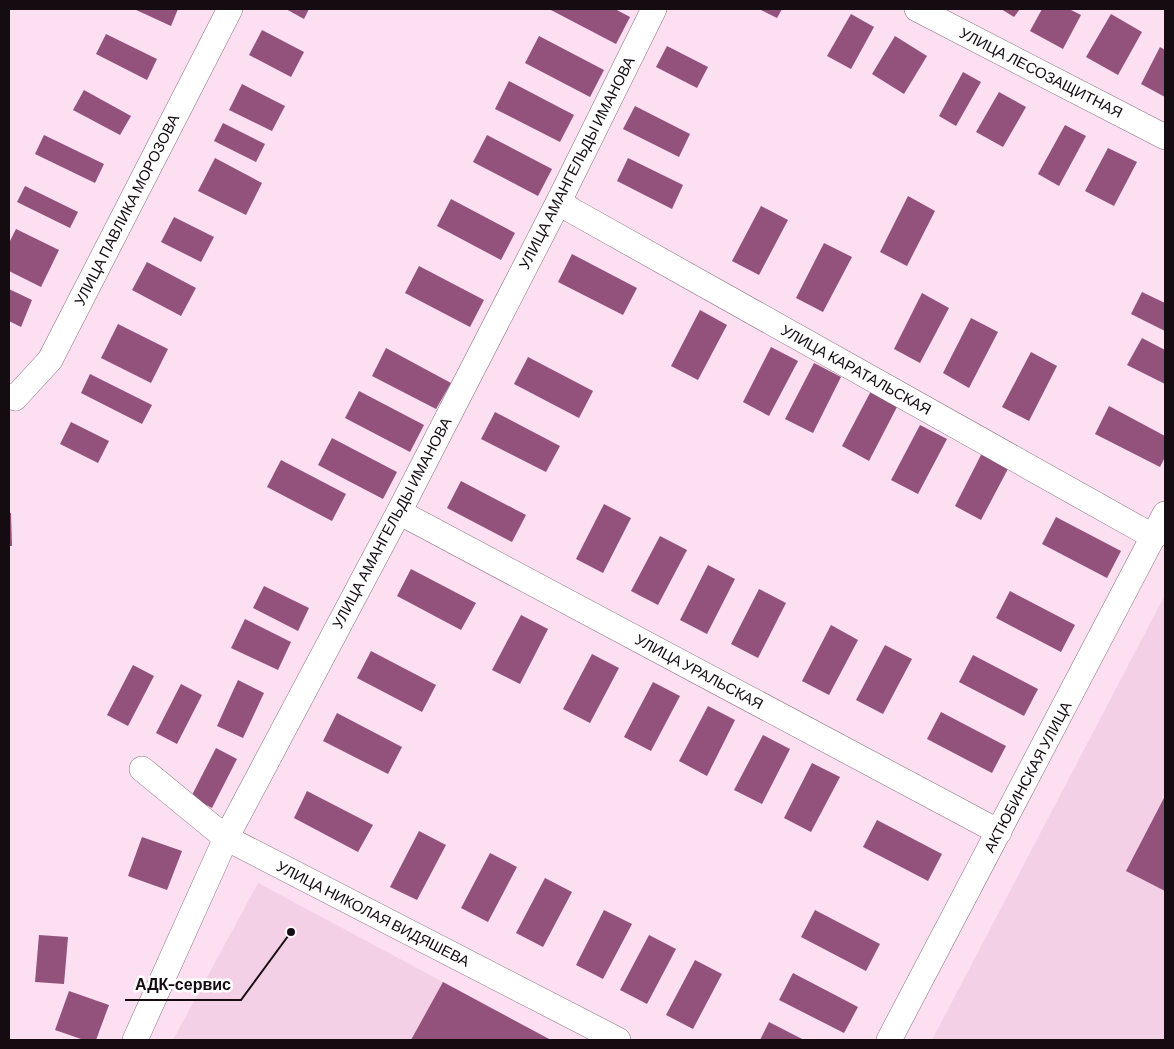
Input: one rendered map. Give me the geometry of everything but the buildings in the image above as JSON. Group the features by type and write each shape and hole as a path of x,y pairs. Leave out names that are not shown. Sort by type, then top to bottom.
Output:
{"street":[{"name":"УЛИЦА ПАВЛИКА МОРОЗОВА","path":"9,396 15,398 50,360 230,9"},
{"name":"УЛИЦА АМАНГЕЛЬДЫ ИМАНОВА","path":"135,1040 226,838 399,512 559,201 654,9"},
{"name":"УЛИЦА ЛЕСОЗАЩИТНАЯ","path":"916,9 1165,137"},
{"name":"УЛИЦА КАРАТАЛЬСКАЯ","path":"559,201 571,210 1154,537"},
{"name":"УЛИЦА УРАЛЬСКАЯ","path":"399,512 999,832"},
{"name":"АКТЮБИНСКАЯ УЛИЦА","path":"889,1040 1165,514"},
{"name":"УЛИЦА НИКОЛАЯ ВИДЯШЕВА","path":"142,768 226,838 618,1040"}],"shaded area":[{"path":"1165,595 1165,1040 932,1040"},
{"path":"258,883 443,982 551,1040 173,1040"}],"place":[{"name":"АДК-сервис","path":"291,932"}]}
